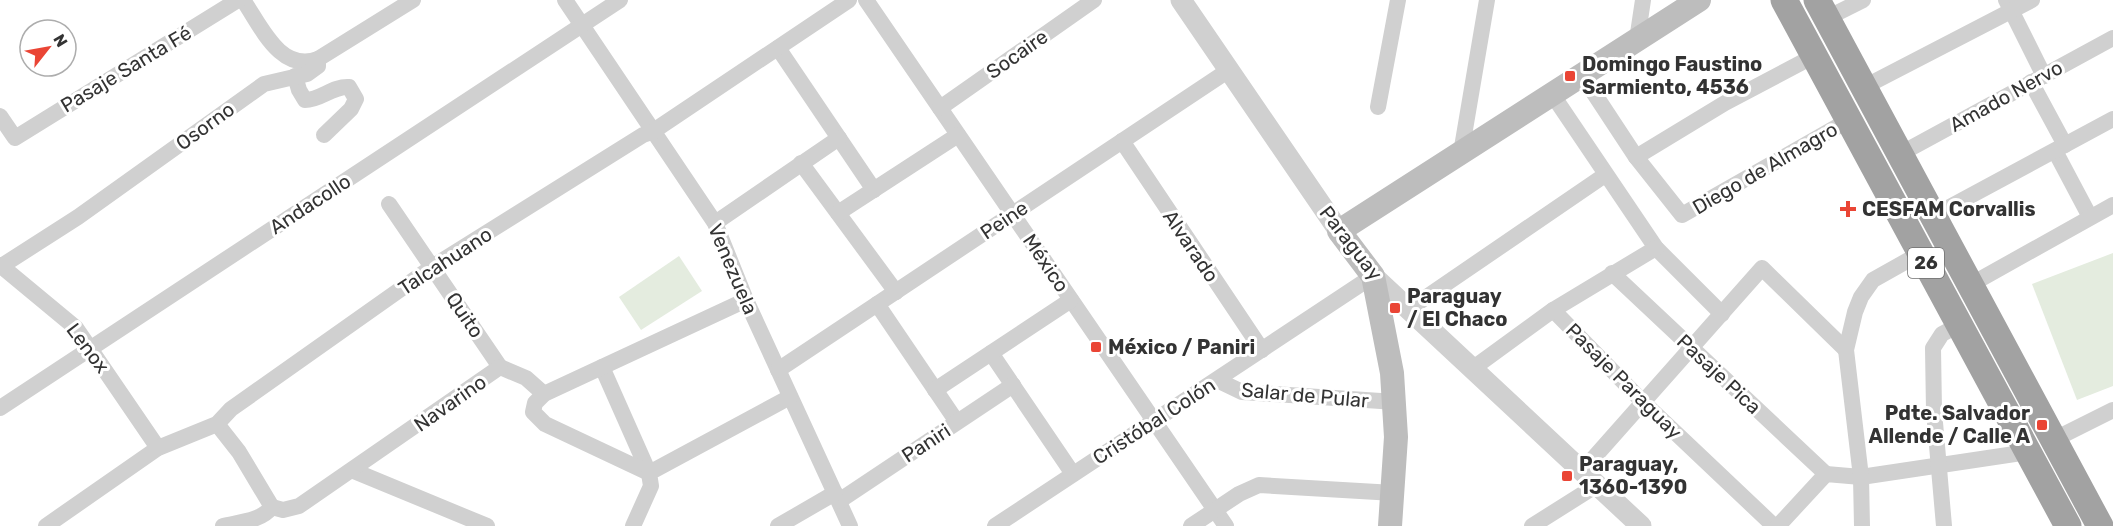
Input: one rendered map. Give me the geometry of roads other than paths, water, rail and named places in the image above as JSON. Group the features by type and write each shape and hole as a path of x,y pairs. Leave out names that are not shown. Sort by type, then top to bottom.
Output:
{"highway":[{"name":"26","path":"1784,0 2068,526"},
{"name":"26","path":"1822,9 2100,526"},
{"path":"1917,247 1936,222"}],"main road":[{"path":"1339,231 1699,0"},
{"name":"Paraguay","path":"1339,231 1373,276"},
{"path":"1373,276 1396,402 1394,492 1390,526"}],"street":[{"name":"Pasaje Santa Fé","path":"0,116 15,138 237,0"},
{"path":"243,0 282,55 295,62 318,59"},
{"name":"Osorno","path":"1,266 78,218 264,84 307,74 318,66 318,59 413,0"},
{"name":"Venezuela","path":"565,0 715,223 746,300 850,526"},
{"name":"Andacollo","path":"0,408 620,0"},
{"name":"Talcahuano","path":"46,526 158,448 217,424 231,410 432,267 643,135 652,132 849,0"},
{"name":"México","path":"866,0 1226,526"},
{"name":"Socaire","path":"940,108 1094,0"},
{"name":"Paraguay","path":"1181,0 1339,231"},
{"path":"1378,107 1398,0"},
{"path":"1461,153 1487,0"},
{"path":"1637,40 1643,0"},
{"path":"1822,9 1863,0"},
{"path":"1864,87 2009,5 2032,0"},
{"path":"2009,5 2038,79 2060,148 2090,217"},
{"name":"Amado Nervo","path":"1900,154 2113,38"},
{"path":"778,48 874,190"},
{"path":"1582,75 1636,158 1725,103 1814,56"},
{"name":"Peine","path":"778,370 1229,70"},
{"path":"296,76 299,90 305,100 312,100 338,86 349,87 357,99 351,110 324,135"},
{"path":"1552,94 1656,248 1722,314"},
{"path":"1936,222 2113,119"},
{"name":"Diego de Almagro","path":"1636,158 1682,215 1849,120"},
{"path":"838,213 958,135"},
{"path":"715,223 839,138"},
{"name":"Alvarado","path":"1122,141 1262,350"},
{"path":"801,164 896,292"},
{"path":"1409,309 1605,175"},
{"name":"Quito","path":"389,204 500,367"},
{"path":"1970,285 2113,205"},
{"path":"1862,526 1861,477 1846,350 1861,297 1873,280 1917,247"},
{"path":"1472,369 1553,310 1656,248"},
{"name":"Lenox","path":"1,266 76,328 158,448"},
{"path":"1532,526 1589,478 1643,402 1762,268 1846,350"},
{"name":"Pasaje Pica","path":"1612,273 1826,474"},
{"name":"Paraguay","path":"1373,276 1641,526"},
{"name":"Cristóbal Colón","path":"995,526 1373,276"},
{"path":"649,473 539,420 533,412 533,407 544,394 746,300"},
{"path":"935,390 1071,300"},
{"path":"877,304 957,422"},
{"name":"Pasaje Paraguay","path":"1553,310 1643,402 1776,526"},
{"path":"1944,526 1934,411 1933,348 1942,334 1959,325"},
{"path":"991,353 1074,474"},
{"name":"Navarino","path":"223,526 257,518 266,514 272,507 283,510 299,506 354,471 500,367 526,378 544,394"},
{"path":"602,367 649,473 651,486 633,526"},
{"name":"Salar de Pular","path":"1217,380 1242,392 1396,402"},
{"name":"Paniri","path":"778,526 837,497 1013,385"},
{"path":"649,473 790,397"},
{"path":"2053,440 2113,410"},
{"path":"217,424 239,452 272,507"},
{"path":"1776,526 1826,474 1861,477 2028,452"},
{"path":"354,471 487,526"},
{"path":"1191,526 1239,494 1259,485 1394,492"}],"place":[{"name":"Domingo Faustino Sarmiento, 4536","path":"1570,76"},
{"name":"CESFAM Corvallis","path":"1848,209"},
{"name":"Paraguay / El Chaco","path":"1395,308"},
{"name":"México / Paniri","path":"1096,347"},
{"name":"Pdte. Salvador Allende / Calle A","path":"2042,425"},
{"name":"Paraguay, 1360-1390","path":"1567,476"}]}
